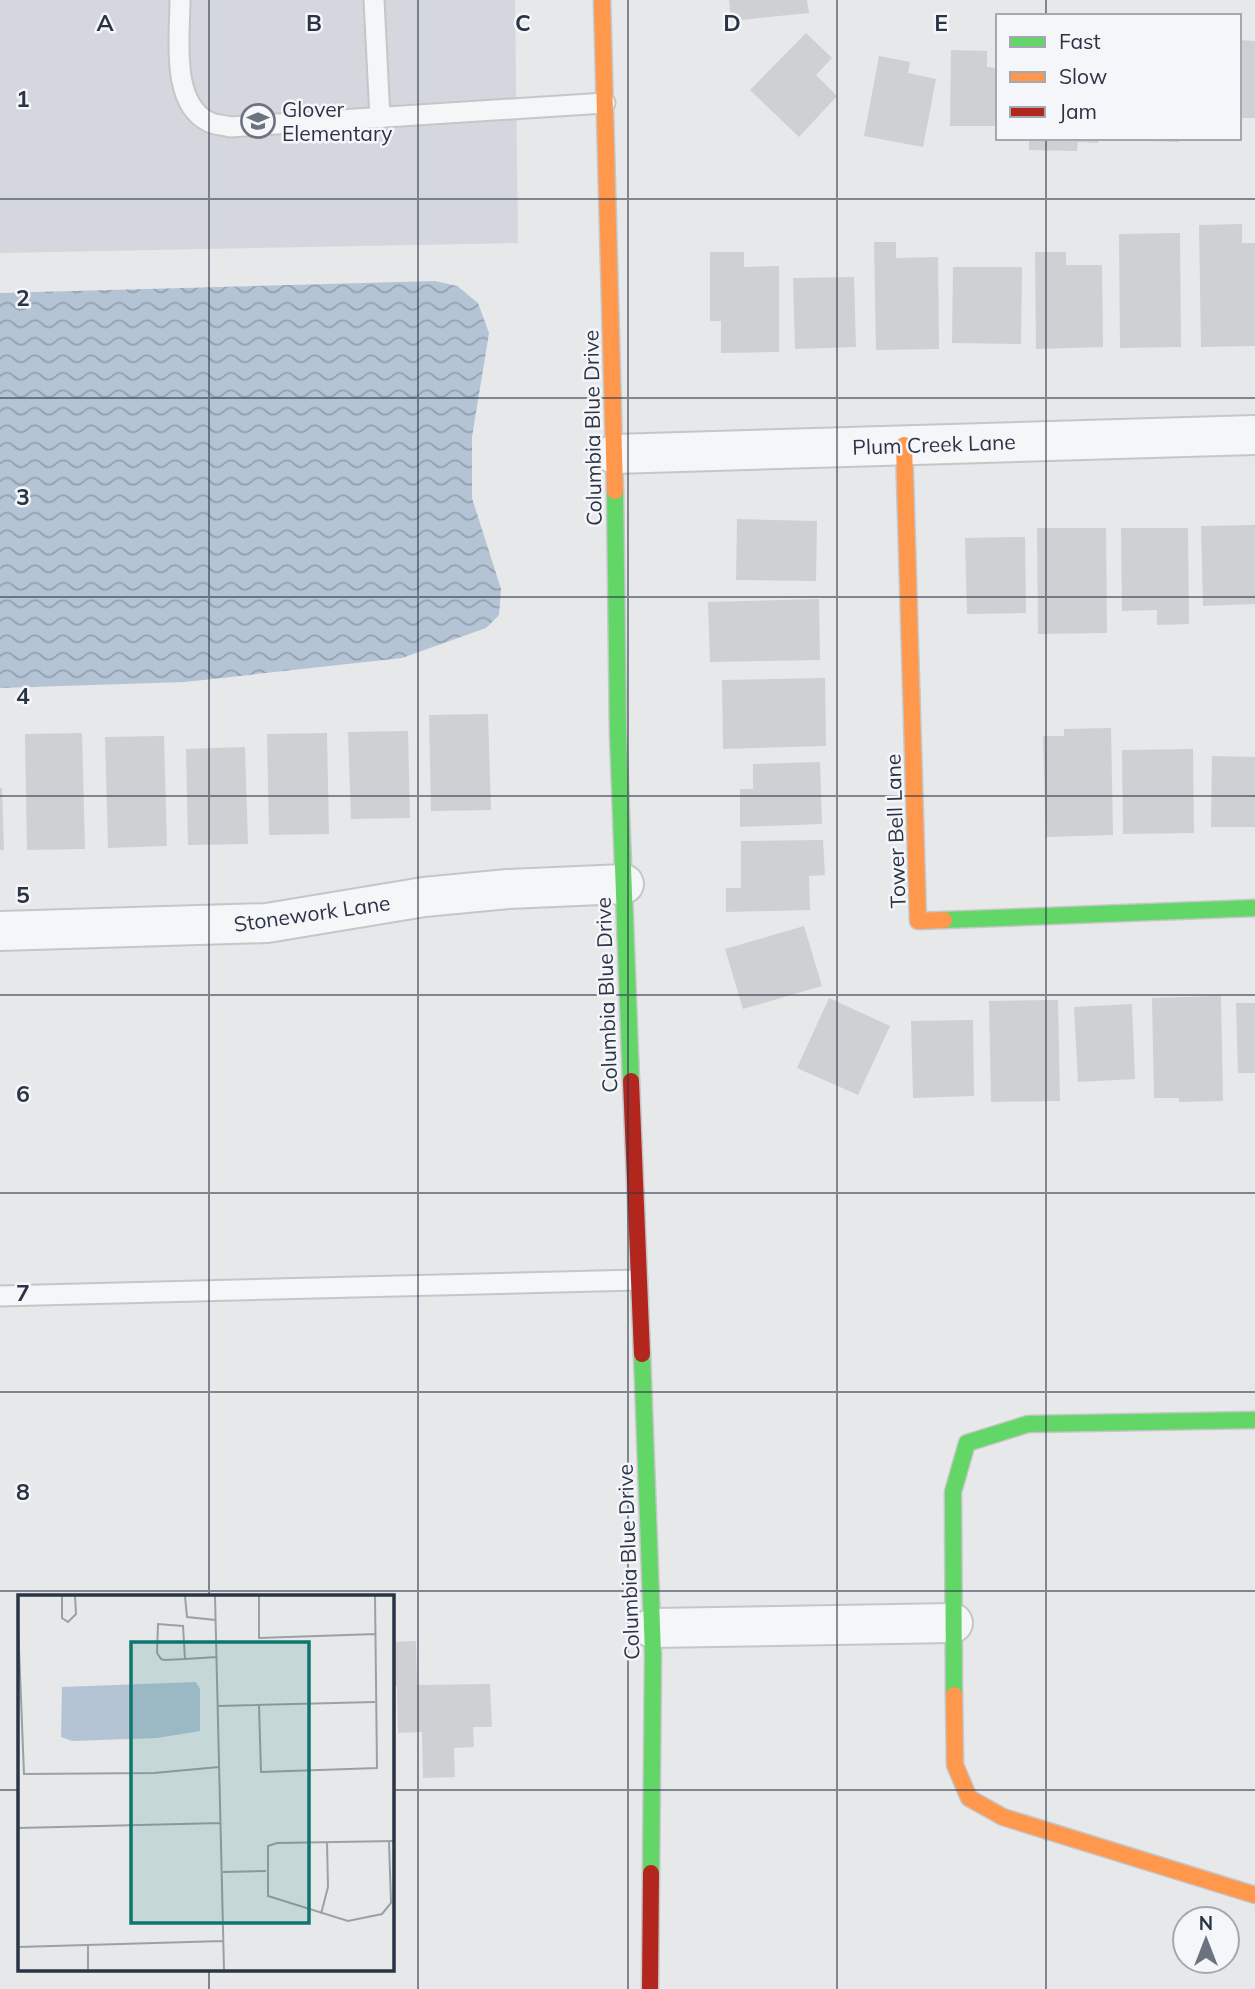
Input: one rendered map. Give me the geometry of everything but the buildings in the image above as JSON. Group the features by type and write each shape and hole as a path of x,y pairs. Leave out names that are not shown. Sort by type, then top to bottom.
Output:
{"street":[{"name":"Columbia Blue Drive","path":"602,0 618,733 652,1628 650,1989"},
{"name":"Plum Creek Lane","path":"614,454 1255,435"},
{"name":"Tower Bell Lane","path":"904,445 919,921 1255,908"},
{"name":"Stonework Lane","path":"0,931 267,923 424,897 508,889 624,884"},
{"path":"1255,1420 1028,1424 967,1443 953,1492 955,1765 969,1798 1003,1817 1255,1895"},
{"path":"652,1628 953,1623"}],"lane":[{"path":"180,0 183,88 194,111 210,122 230,127 605,103"},
{"path":"374,0 380,118"},
{"path":"0,1296 637,1280"}],"shaded area":[{"name":"Glover Elementary","path":"0,0 515,0 518,243 0,253"}],"water":[{"path":"435,281 457,286 478,303 489,333 472,437 472,498 501,589 499,615 486,628 402,658 185,682 0,688 0,293"}],"traffic: fast":[{"path":"615,491 618,733 631,1081"},
{"path":"944,920 1255,908"},
{"path":"642,1354 653,1654 651,1873"},
{"path":"954,1695 953,1492 967,1443 1028,1424 1255,1420"}],"traffic: slow":[{"path":"602,0 615,491"},
{"path":"904,445 918,921 944,920"},
{"path":"954,1695 955,1765 969,1798 1003,1817 1255,1895"}],"traffic: jam":[{"path":"631,1081 642,1354"},
{"path":"650,1989 651,1873"}],"place":[{"name":"Glover Elementary","path":"258,121"}]}
